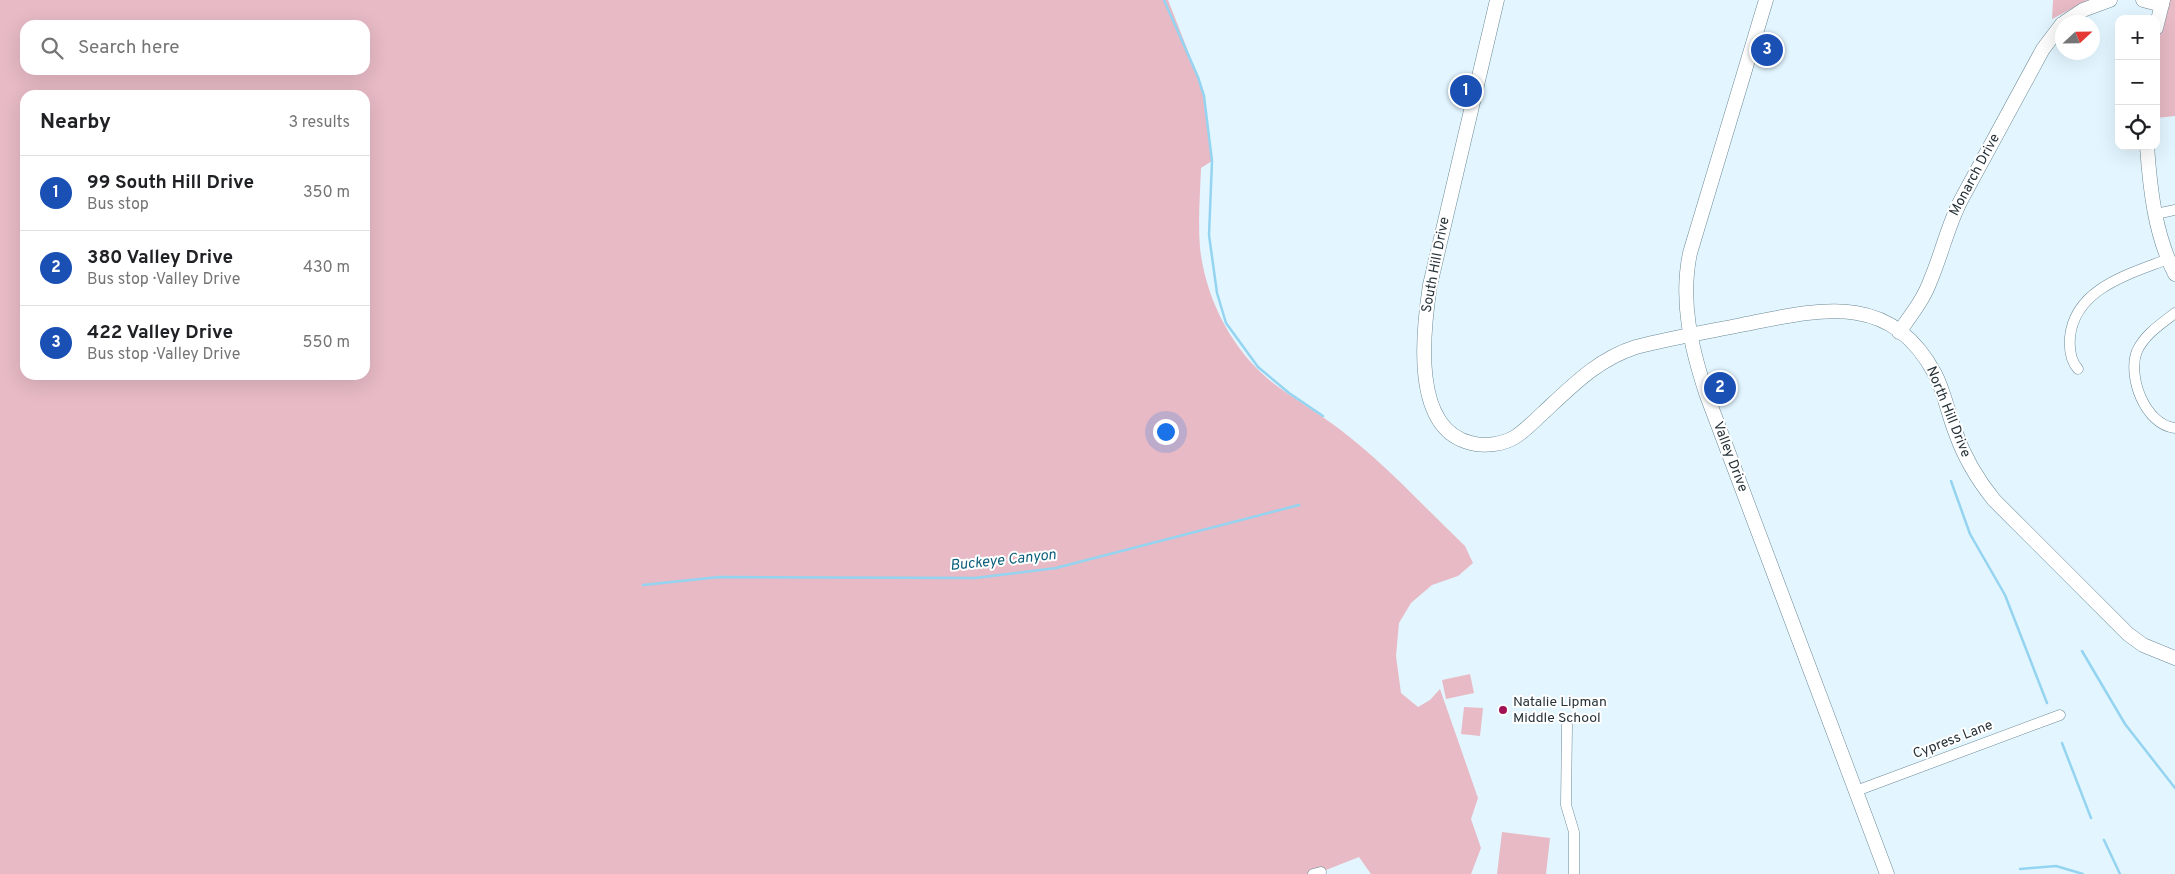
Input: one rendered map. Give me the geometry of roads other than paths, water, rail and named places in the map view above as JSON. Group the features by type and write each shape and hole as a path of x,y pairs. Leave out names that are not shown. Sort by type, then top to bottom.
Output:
{"street":[{"name":"South Hill Drive","path":"1497,0 1428,299 1425,328 1427,377 1429,396 1437,418 1445,428 1462,441 1474,444 1507,441 1522,432 1585,374 1609,357 1636,347 1690,336"},
{"name":"Valley Drive","path":"1766,0 1690,253 1685,290 1690,336 1710,403 1887,874"},
{"name":"Monarch Drive","path":"2076,15 2083,10 2110,0"},
{"path":"2143,0 2162,3"},
{"name":"Monarch Drive","path":"1899,332 1924,296 1961,200 2043,49 2055,34"},
{"path":"2147,150 2151,192 2168,259 2175,274"},
{"path":"2156,214 2175,210"},
{"path":"2078,370 2070,354 2071,332 2079,311 2086,302 2112,282 2168,259"},
{"name":"North Hill Drive","path":"1690,336 1807,312 1828,310 1866,314 1886,323 1921,352 1936,375 1962,451 1982,485 1994,500 2128,634 2143,645 2175,658"},
{"path":"2175,313 2146,337 2138,350 2134,367 2136,385 2145,404 2160,422 2165,426 2175,428"},
{"name":"Cypress Lane","path":"1856,791 2060,714"},
{"path":"1567,725 1566,805 1574,832 1574,874"}],"waterway":[{"path":"1164,0 1198,77 1204,96 1212,161 1209,235 1217,293 1226,323 1258,367 1289,393 1323,416"},
{"path":"1951,481 1970,534 2005,595 2047,703"},
{"name":"Buckeye Canyon","path":"643,585 719,577 975,578 1056,568 1299,505"},
{"path":"2082,651 2125,724 2175,788"},
{"path":"2062,743 2091,818"},
{"path":"2104,840 2120,874"},
{"path":"2020,869 2056,866 2083,874"}],"place":[{"name":"422 Valley Drive","path":"1767,50"},
{"name":"99 South Hill Drive","path":"1466,91"},
{"name":"380 Valley Drive","path":"1720,388"},
{"name":"Natalie Lipman Middle School","path":"1503,710"}]}
